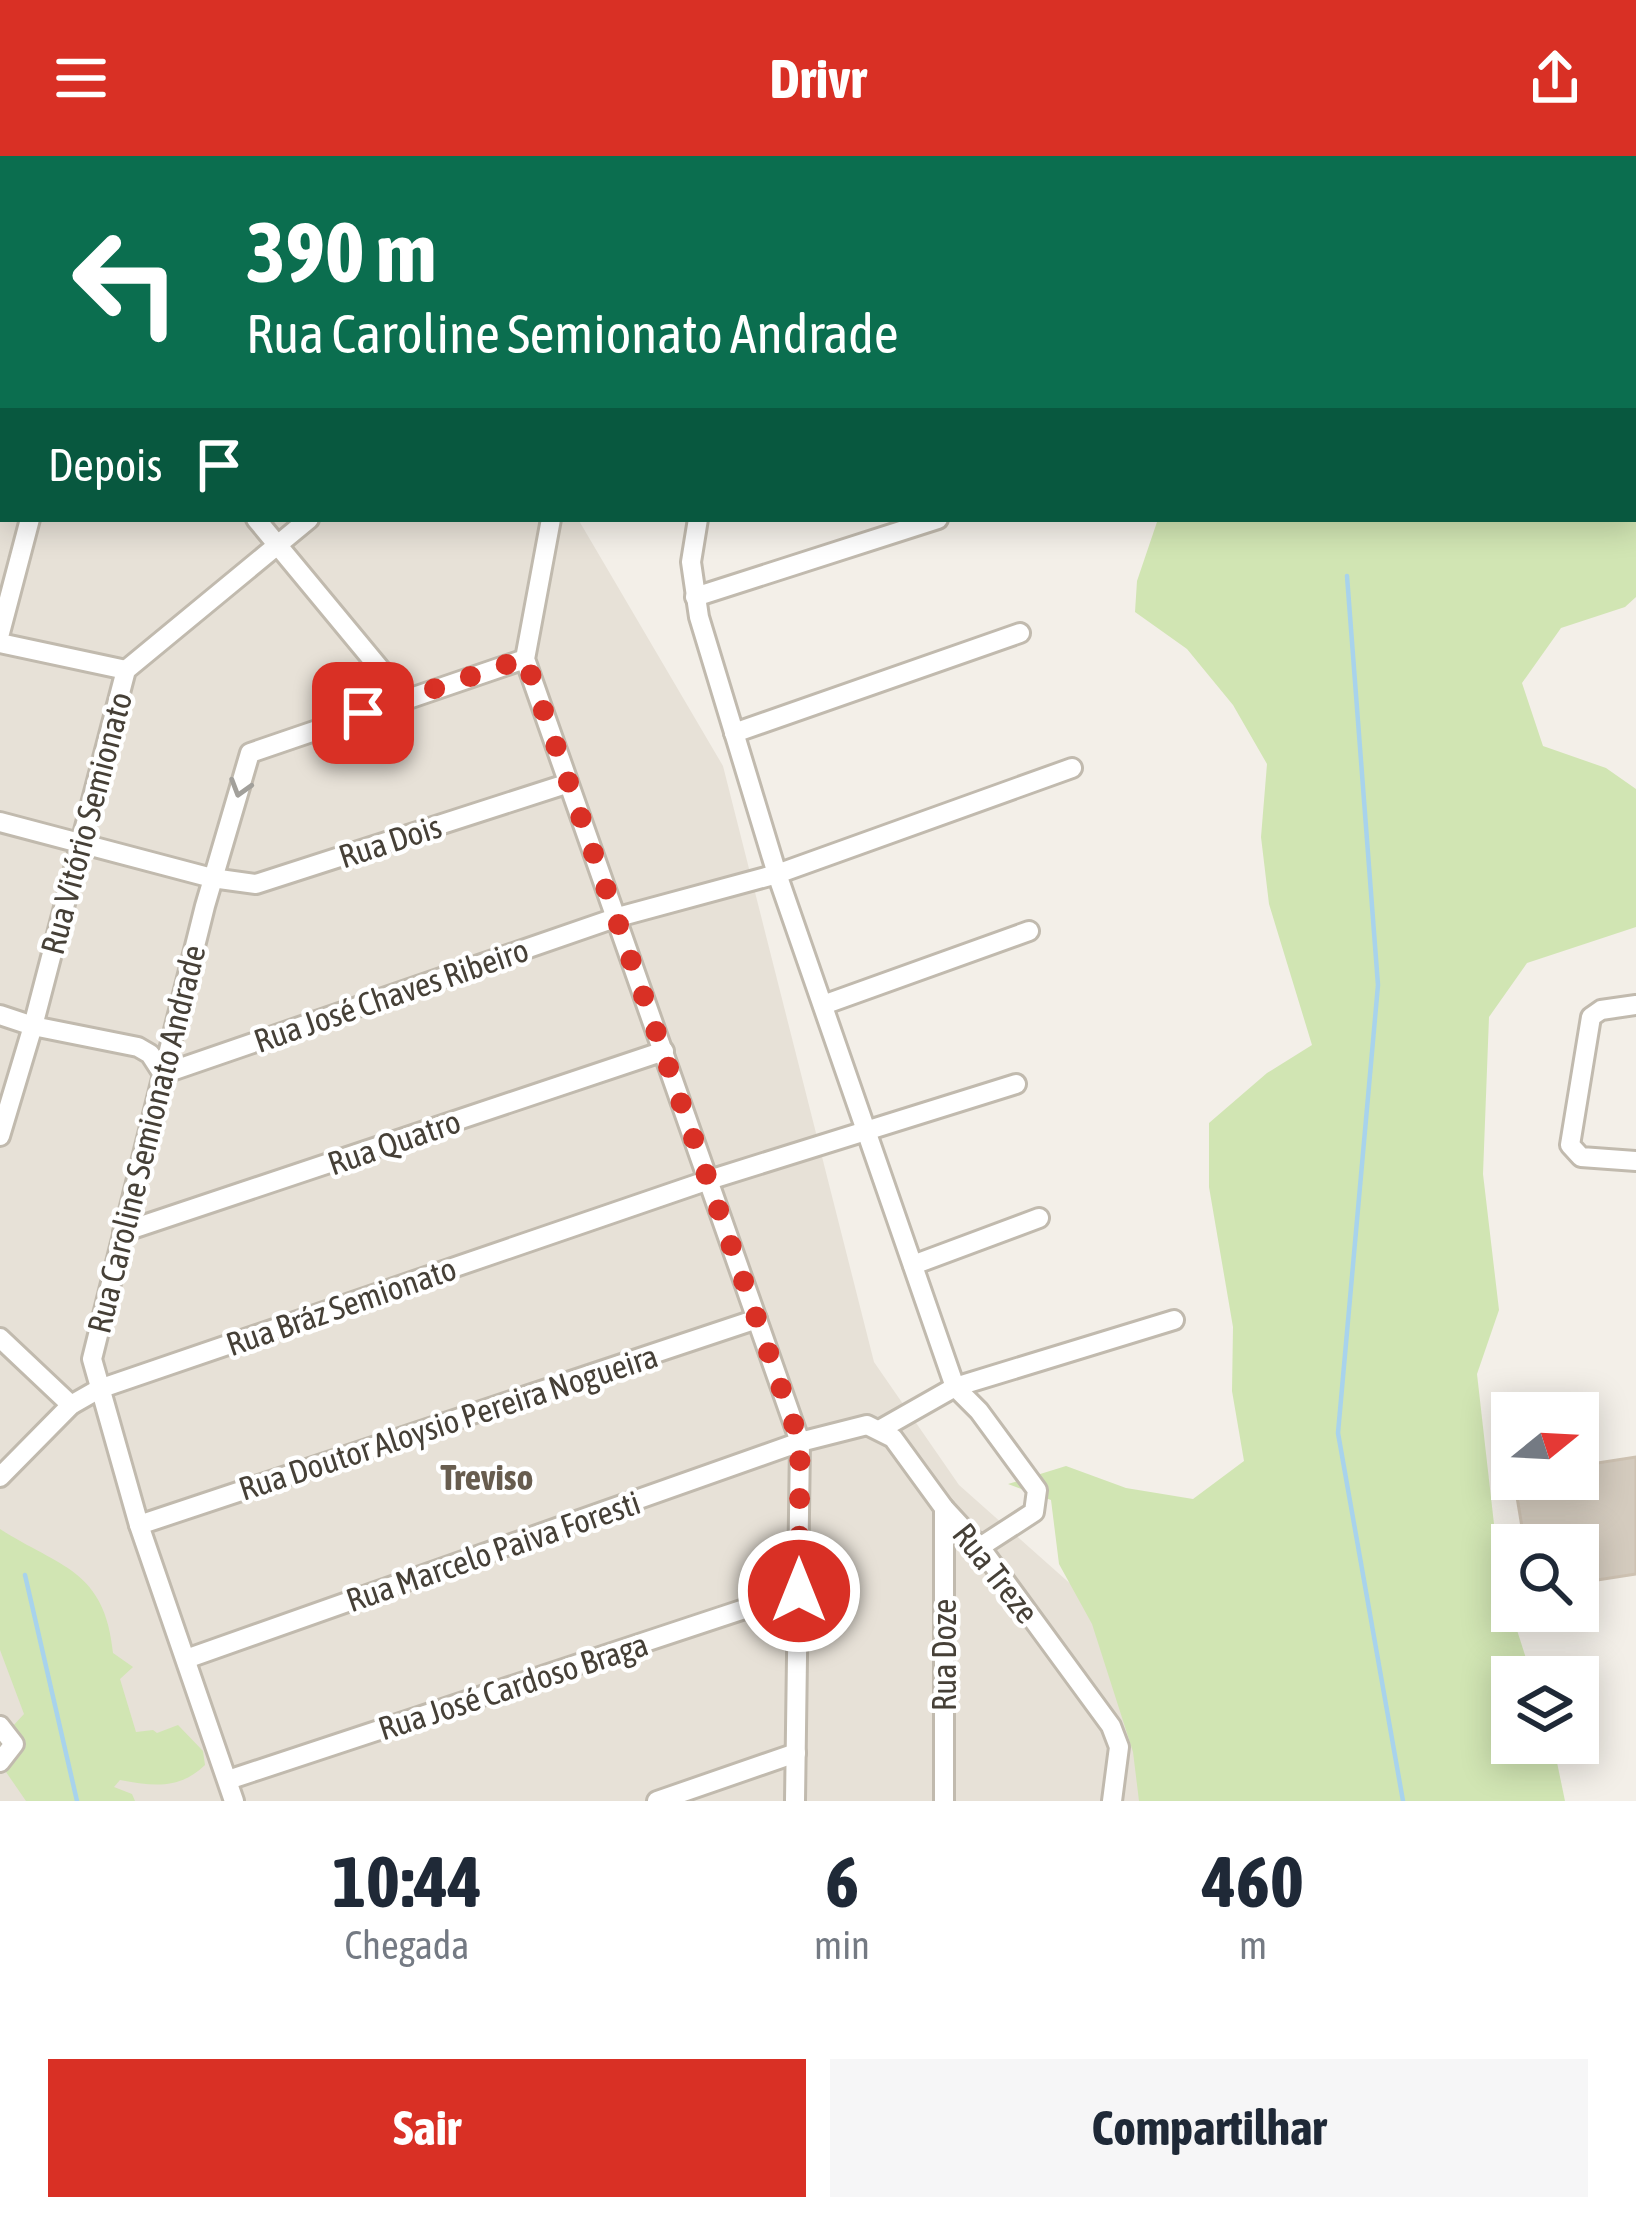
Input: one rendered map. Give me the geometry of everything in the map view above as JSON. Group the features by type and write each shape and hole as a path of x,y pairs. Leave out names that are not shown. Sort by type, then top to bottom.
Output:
{"street":[{"path":"0,633 29,522"},
{"path":"259,522 405,699"},
{"name":"Rua Vitório Semionato","path":"0,1136 126,670 305,522"},
{"path":"550,522 525,658 800,1442 795,1801"},
{"path":"698,522 691,562 695,597 734,733 777,874 955,1387 979,1411 1037,1490 1034,1512 980,1546"},
{"path":"695,597 929,522"},
{"path":"734,733 1020,633"},
{"path":"0,643 126,670"},
{"name":"Rua Caroline Semionato Andrade","path":"234,1801 93,1370 93,1350 212,878 250,753 525,658"},
{"name":"Rua José Chaves Ribeiro","path":"164,1074 618,917 777,874 1072,768"},
{"name":"Rua Dois","path":"0,822 212,878 256,884 566,784"},
{"path":"823,1005 1029,931"},
{"path":"1636,1005 1601,1010 1591,1017 1570,1145 1581,1157 1636,1161"},
{"path":"0,1015 138,1047 150,1054 164,1074"},
{"name":"Rua Quatro","path":"123,1232 664,1051"},
{"name":"Rua Bráz Semionato","path":"0,1477 71,1406 99,1389 709,1180 1016,1084"},
{"path":"913,1265 1039,1218"},
{"name":"Rua Doutor Aloysio Pereira Nogueira","path":"140,1525 757,1319"},
{"path":"800,1442 867,1425 881,1430 955,1387 1174,1320"},
{"path":"0,1338 71,1406"},
{"name":"Rua Treze","path":"881,1430 893,1438 944,1508 980,1546 1111,1726 1119,1747 1112,1801"},
{"name":"Rua Marcelo Paiva Foresti","path":"185,1659 800,1442"},
{"name":"Rua Doze","path":"944,1508 944,1801"},
{"name":"Rua José Cardoso Braga","path":"227,1780 799,1591"},
{"path":"0,1726 12,1737 7,1755"},
{"path":"657,1801 796,1753"}],"shaded area":[{"path":"0,522 580,522 723,766 874,1362 959,1485 1155,1659 1159,1801 0,1801"}],"green space":[{"path":"1157,522 1636,522 1636,597 1625,607 1561,628 1522,683 1543,746 1606,768 1636,789 1636,927 1527,963 1489,1017 1483,1174 1499,1310 1477,1374 1494,1524 1491,1632 1518,1632 1525,1656 1491,1656 1491,1764 1557,1764 1565,1801 1139,1801 1133,1752 1092,1624 1059,1564 1051,1500 1008,1484 1066,1466 1126,1488 1193,1499 1244,1461 1232,1391 1233,1327 1209,1187 1209,1123 1267,1073 1312,1045 1269,904 1261,837 1267,764 1233,705 1187,649 1135,612 1137,581"},
{"path":"0,1529 60,1563 89,1587 108,1625 113,1653 133,1667 120,1679 136,1732 157,1733 178,1725 203,1751 205,1765 185,1779 165,1784 120,1780 114,1787 132,1794 135,1801 26,1801 6,1772 20,1735 12,1727 24,1714 0,1650"}],"building":[{"path":"1636,1457 1636,1574 1599,1580 1599,1524 1522,1524 1518,1500 1599,1500 1599,1463"}],"waterway":[{"path":"1347,576 1378,985 1338,1433 1403,1801"},
{"path":"25,1575 77,1801"}],"district":[{"name":"Treviso","path":"487,1477"}],"route":[{"path":"363,713 525,658 800,1442 799,1591"}]}
